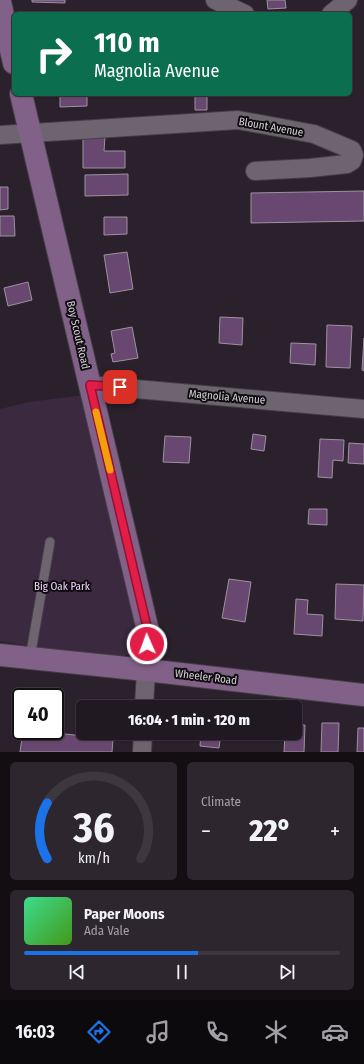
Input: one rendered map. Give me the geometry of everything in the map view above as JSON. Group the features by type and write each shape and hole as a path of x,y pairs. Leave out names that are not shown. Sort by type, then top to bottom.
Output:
{"street":[{"path":"215,0 242,12"},
{"path":"333,12 348,0"},
{"path":"0,2 12,54"},
{"name":"Boy Scout Road","path":"21,96 148,631 146,670"},
{"name":"Blount Avenue","path":"30,133 238,120 314,134 352,150 354,155 352,161 346,164 255,171"},
{"path":"0,135 30,133"},
{"name":"Magnolia Avenue","path":"90,385 364,409"},
{"name":"Wheeler Road","path":"0,657 30,658 146,670 364,695"},
{"path":"144,700 146,670"},
{"path":"142,752 143,740"}],"lane":[{"path":"30,658 50,542"}],"green space":[{"name":"Big Oak Park","path":"85,395 135,626 134,652 125,656 42,648 0,641 0,409 29,402"}],"building":[{"path":"32,0 65,0 65,3 32,2"},
{"path":"267,0 285,0 286,8 268,9"},
{"path":"60,96 87,96 87,106 60,107"},
{"path":"195,96 207,96 207,110 195,110"},
{"path":"83,137 105,137 104,151 125,151 125,168 83,168"},
{"path":"128,174 128,195 85,196 85,175"},
{"path":"0,187 8,187 8,209 0,210"},
{"path":"364,191 364,221 251,223 251,193"},
{"path":"0,216 14,216 15,236 0,236"},
{"path":"104,217 127,217 127,234 104,235"},
{"path":"127,252 133,289 110,293 104,255"},
{"path":"28,282 32,300 8,306 4,288"},
{"path":"220,317 243,318 242,345 219,343"},
{"path":"327,325 352,326 350,368 326,367"},
{"path":"132,327 138,358 113,362 111,354 115,353 111,331"},
{"path":"364,338 364,371 362,370"},
{"path":"291,343 316,344 315,365 290,363"},
{"path":"253,434 266,436 264,451 251,449"},
{"path":"165,436 191,437 189,463 163,462"},
{"path":"320,439 344,440 343,461 333,460 332,478 318,477"},
{"path":"349,443 364,444 364,464 348,463"},
{"path":"309,509 327,509 327,525 308,524"},
{"path":"229,579 251,582 245,622 222,618"},
{"path":"336,584 364,585 363,621 335,619"},
{"path":"296,599 308,600 307,614 323,615 322,636 294,634"},
{"path":"322,723 339,723 338,752 321,752"},
{"path":"302,725 305,725 304,752 284,752 285,740 302,740"},
{"path":"358,728 364,728 364,752 357,752"},
{"path":"64,734 76,735 76,740 113,740 112,752 20,752 22,740 64,740"},
{"path":"200,740 220,740 219,748 200,746"}],"slow traffic":[{"path":"96,412 110,470"}],"route":[{"path":"120,387 90,385 148,631 147,644"}]}
